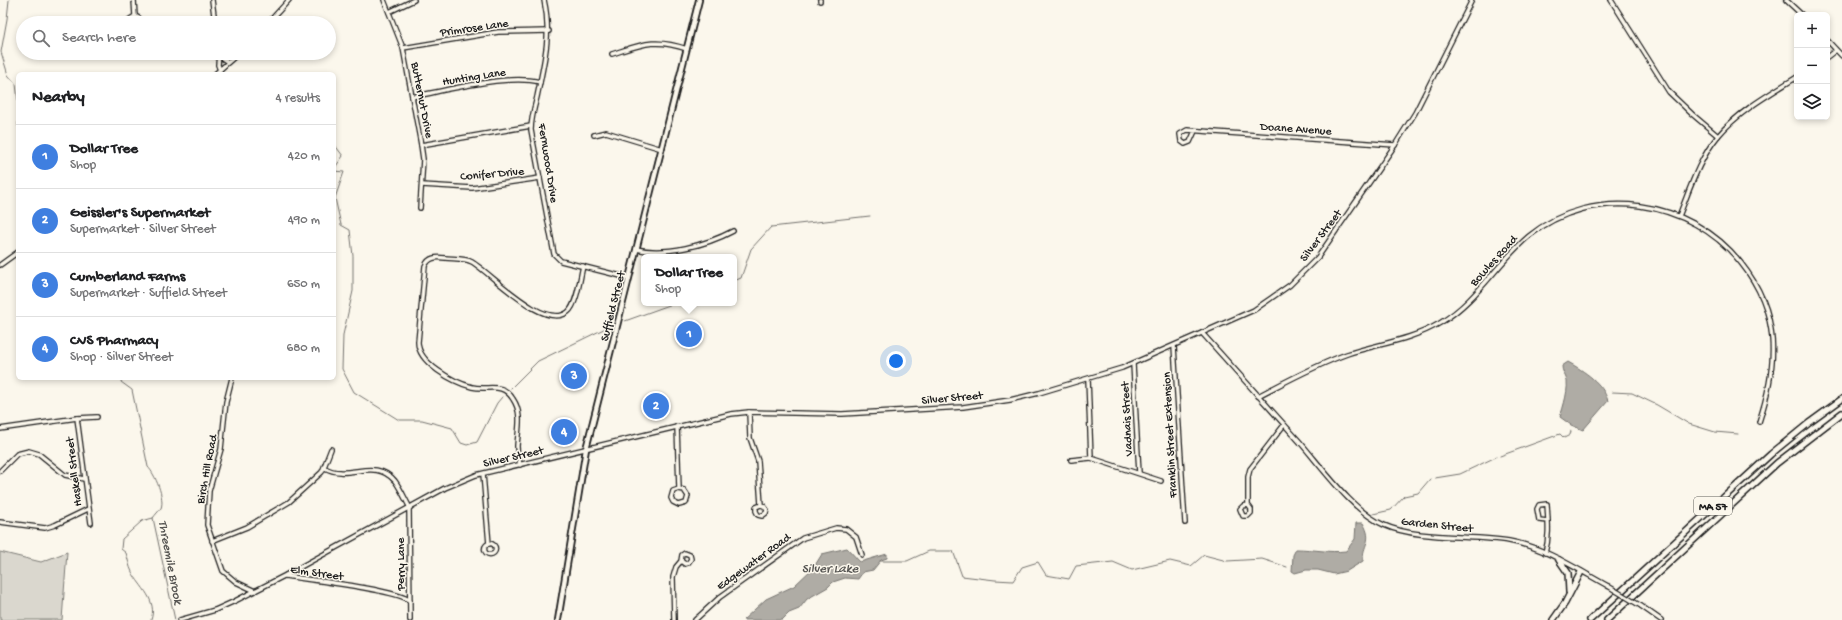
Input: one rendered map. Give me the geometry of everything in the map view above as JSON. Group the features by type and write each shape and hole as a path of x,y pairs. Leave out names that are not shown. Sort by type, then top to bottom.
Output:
{"highway":[{"name":"MA 57","path":"1590,620 1771,454 1842,399"},
{"name":"MA 57","path":"1607,620 1777,463 1842,413"},
{"path":"1559,560 1567,570 1570,582 1565,603"},
{"path":"1553,620 1565,603 1582,572"}],"main road":[{"name":"Suffield Street","path":"558,620 586,449 636,249 656,176 699,0"}],"street":[{"path":"134,0 135,16"},
{"path":"212,0 214,16"},
{"path":"274,16 289,0"},
{"name":"Butternut Drive","path":"384,0 403,48 421,145 423,159 420,208"},
{"path":"389,12 414,0"},
{"name":"Fernwood Drive","path":"544,0 549,31 531,126 554,252 557,258 583,266"},
{"name":"Silver Street","path":"284,576 462,480 483,474 720,416 749,412 831,415 978,405 1032,395 1133,364 1246,314 1286,289 1310,267 1395,145 1424,97 1472,0"},
{"path":"1611,0 1669,92 1685,109 1718,136"},
{"path":"1786,0 1799,12"},
{"name":"Primrose Lane","path":"403,48 498,32 549,31"},
{"path":"612,54 653,42 670,44 687,49"},
{"path":"1830,43 1842,56"},
{"path":"1830,55 1836,50"},
{"path":"218,60 218,65 220,70"},
{"path":"218,72 228,62 225,60"},
{"path":"1679,216 1699,168 1718,136 1749,109 1794,79"},
{"name":"Hunting Lane","path":"412,97 505,80 540,82"},
{"path":"421,145 531,126"},
{"path":"1183,131 1195,131 1189,143 1184,143 1181,141 1180,136 1183,131"},
{"name":"Doane Avenue","path":"1195,131 1395,145"},
{"path":"594,135 606,132 662,149"},
{"name":"Conifer Drive","path":"422,185 472,188 540,178"},
{"name":"Bowles Road","path":"1258,396 1334,359 1408,337 1439,324 1467,303 1524,240 1539,229 1564,216 1584,209 1618,204 1652,208 1679,216 1700,226 1730,250 1749,274 1763,301 1771,333 1773,365 1770,389 1759,422"},
{"path":"636,249 653,252 695,246 714,241 733,231"},
{"path":"0,265 16,253"},
{"path":"520,465 517,446 520,417 517,406 510,394 499,387 473,388 455,380 436,369 419,352 418,342 424,266 430,259 435,258 470,261 524,304 537,310 558,315 568,312 573,305 583,266 629,278"},
{"name":"Garden Street","path":"1202,333 1360,510 1383,525 1411,532 1511,541 1529,546 1545,552 1608,586 1662,620"},
{"name":"Franklin Street Extension","path":"1174,346 1185,523"},
{"name":"Vadnais Street","path":"1133,364 1139,473"},
{"path":"1088,379 1092,458"},
{"name":"Birch Hill Road","path":"232,380 226,402 222,449 210,491 207,525 225,574 236,582 255,591"},
{"path":"749,412 750,438 758,461 760,505"},
{"path":"0,429 77,418 97,417"},
{"name":"Haskell Street","path":"77,418 88,510 91,523"},
{"path":"1248,506 1248,477 1250,469 1284,425"},
{"path":"677,426 679,489"},
{"path":"212,541 247,527 281,507 319,475 325,468 331,449"},
{"path":"0,471 18,453 29,451 39,454 67,476 84,479"},
{"path":"1071,460 1092,458 1162,480"},
{"path":"325,468 341,473 366,469 382,472 395,482 409,508"},
{"path":"483,474 489,544"},
{"path":"679,489 686,491 688,496 686,503 679,505 673,502 671,496 673,492 679,489"},
{"path":"1545,552 1548,542 1548,521 1547,504 1539,505 1537,509 1539,520 1548,521"},
{"name":"Perry Lane","path":"409,508 411,574 410,620"},
{"path":"0,522 45,528 88,510"},
{"name":"Edgewater Road","path":"694,620 720,597 803,538 836,528 846,529 856,537 862,555"},
{"path":"674,620 673,577 676,567 681,561"},
{"name":"Elm Street","path":"180,620 215,610 284,576 384,592 406,597 410,601"}],"shaded area":[{"path":"0,552 41,562 67,552 62,620 0,620"}],"water":[{"path":"1568,362 1592,378 1602,389 1608,401 1583,430 1571,425 1560,417 1566,397 1567,386 1562,366"},
{"path":"1356,523 1363,523 1368,535 1363,561 1347,571 1334,574 1318,570 1306,570 1295,573 1292,571 1293,555 1296,549 1333,552 1346,551 1355,539"},
{"name":"Silver Lake","path":"847,548 860,562 887,554 887,558 881,560 873,570 863,572 858,579 845,578 833,582 828,587 807,599 799,609 789,613 782,620 743,620 766,599 794,586 814,567 822,554"}],"waterway":[{"name":"Threemile Brook","path":"9,0 1,52 8,75 16,84"},
{"path":"336,147 343,156 336,166"},
{"path":"336,171 344,172 336,195"},
{"path":"336,202 341,225 350,230 353,256 353,291 343,335 342,369 354,392 399,420 422,420 452,428 461,443 467,445 477,442 497,403 502,397"},
{"path":"737,280 741,278 751,249 771,227 870,216"},
{"path":"625,321 667,306"},
{"path":"511,388 538,361 612,325"},
{"name":"Threemile Brook","path":"122,380 121,382 132,390 148,467 156,480 162,498 161,508 153,518 175,620"},
{"path":"1612,392 1632,393 1657,405 1689,424 1715,432 1738,434"},
{"path":"1500,456 1560,434 1564,438 1570,435 1571,431"},
{"path":"1435,478 1460,474 1496,457"},
{"path":"1373,514 1391,510 1404,496 1418,493 1430,479"},
{"path":"151,620 153,613 150,600 135,578 129,565 126,553 121,549 122,539 142,521 153,518"},
{"path":"880,561 907,561 929,551 953,551 962,576 1013,581 1022,567 1038,562 1046,575 1069,579 1076,566 1113,562 1132,570 1170,561 1191,566 1204,555 1227,561 1262,559 1287,567"}],"place":[{"name":"Dollar Tree","path":"689,334"},
{"name":"Cumberland Farms","path":"574,376"},
{"name":"Geissler's Supermarket","path":"656,406"},
{"name":"CVS Pharmacy","path":"564,432"}]}
